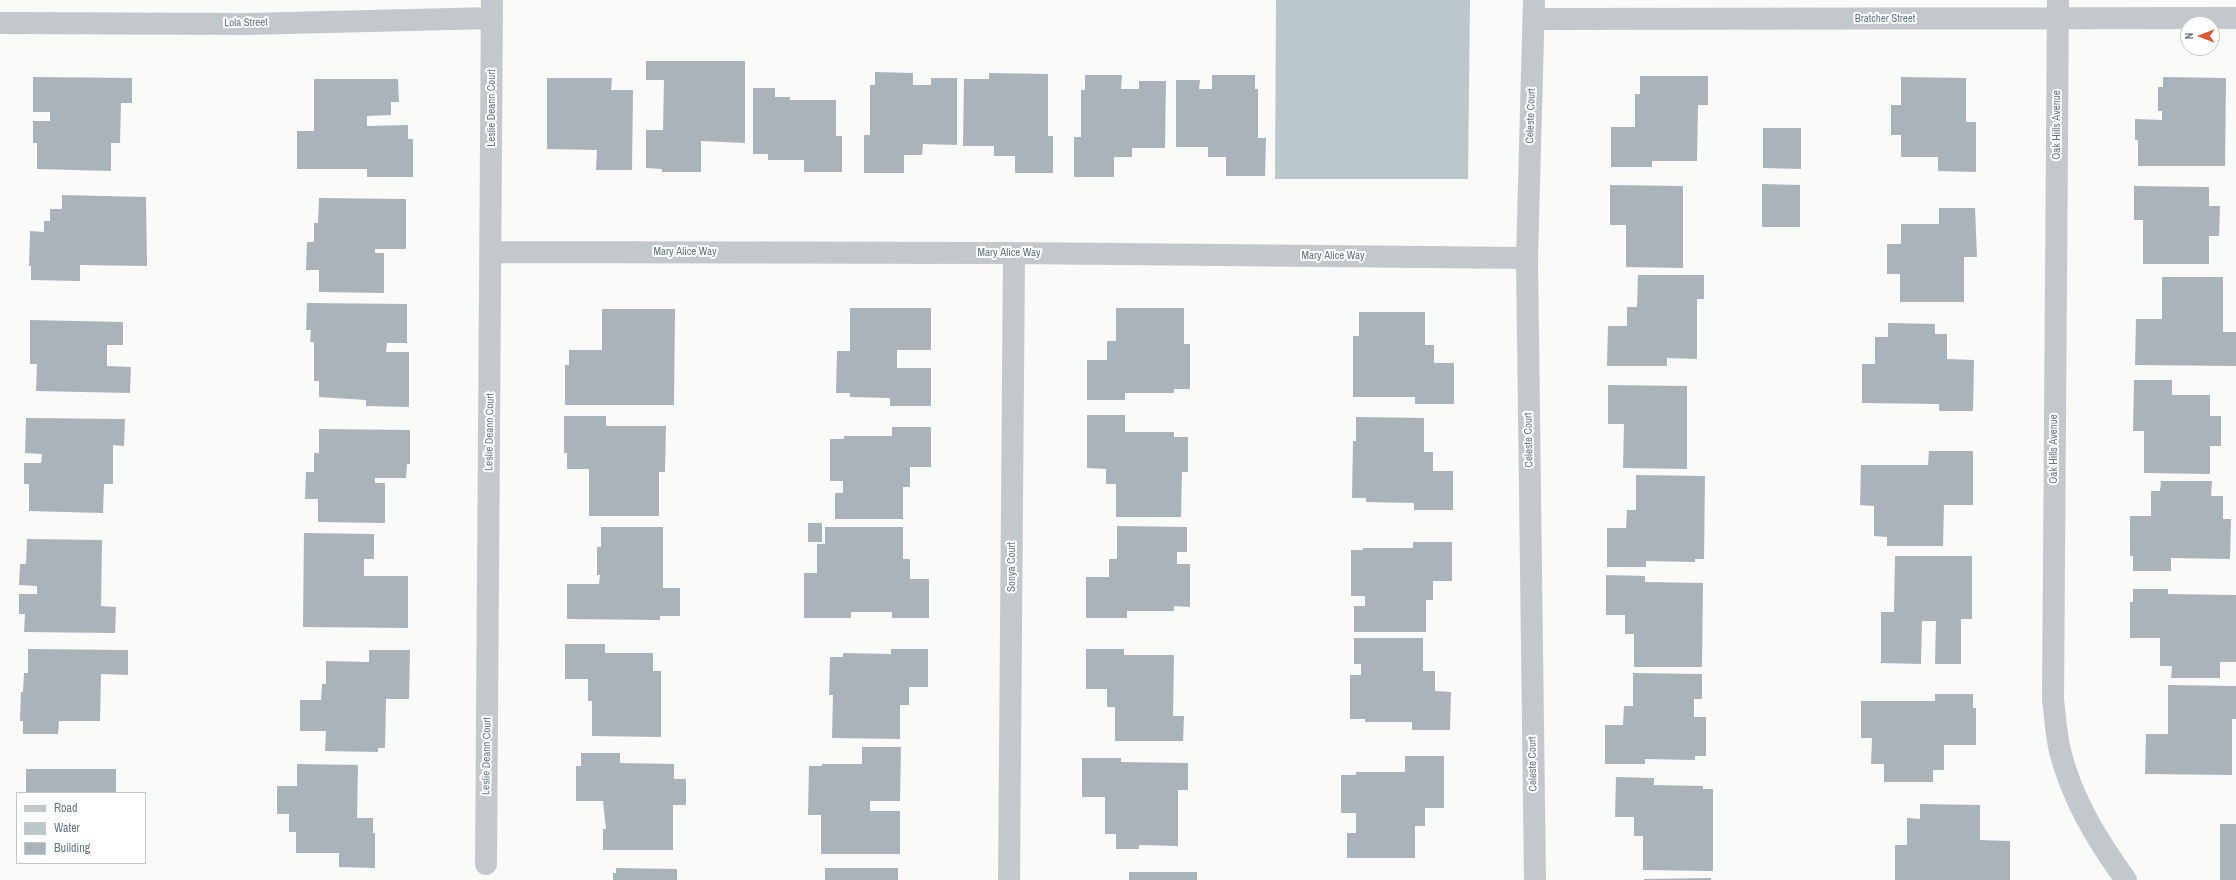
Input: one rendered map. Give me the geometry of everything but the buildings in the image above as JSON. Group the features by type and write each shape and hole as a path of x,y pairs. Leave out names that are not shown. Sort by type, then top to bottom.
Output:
{"street":[{"name":"Lola Street","path":"0,23 247,24 492,9"},
{"name":"Leslie Deann Court","path":"486,864 492,252 492,9"},
{"name":"Bratcher Street","path":"1534,10 2058,9 2236,18"},
{"name":"Oak Hills Avenue","path":"2058,9 2053,699 2060,750 2076,799 2100,845 2126,880"},
{"name":"Celeste Court","path":"1534,10 1527,258 1535,880"},
{"name":"Mary Alice Way","path":"492,252 1014,253 1527,258"},
{"name":"Sonya Court","path":"1009,880 1014,253"}],"water":[{"path":"1276,0 1470,0 1468,179 1275,179"}]}
